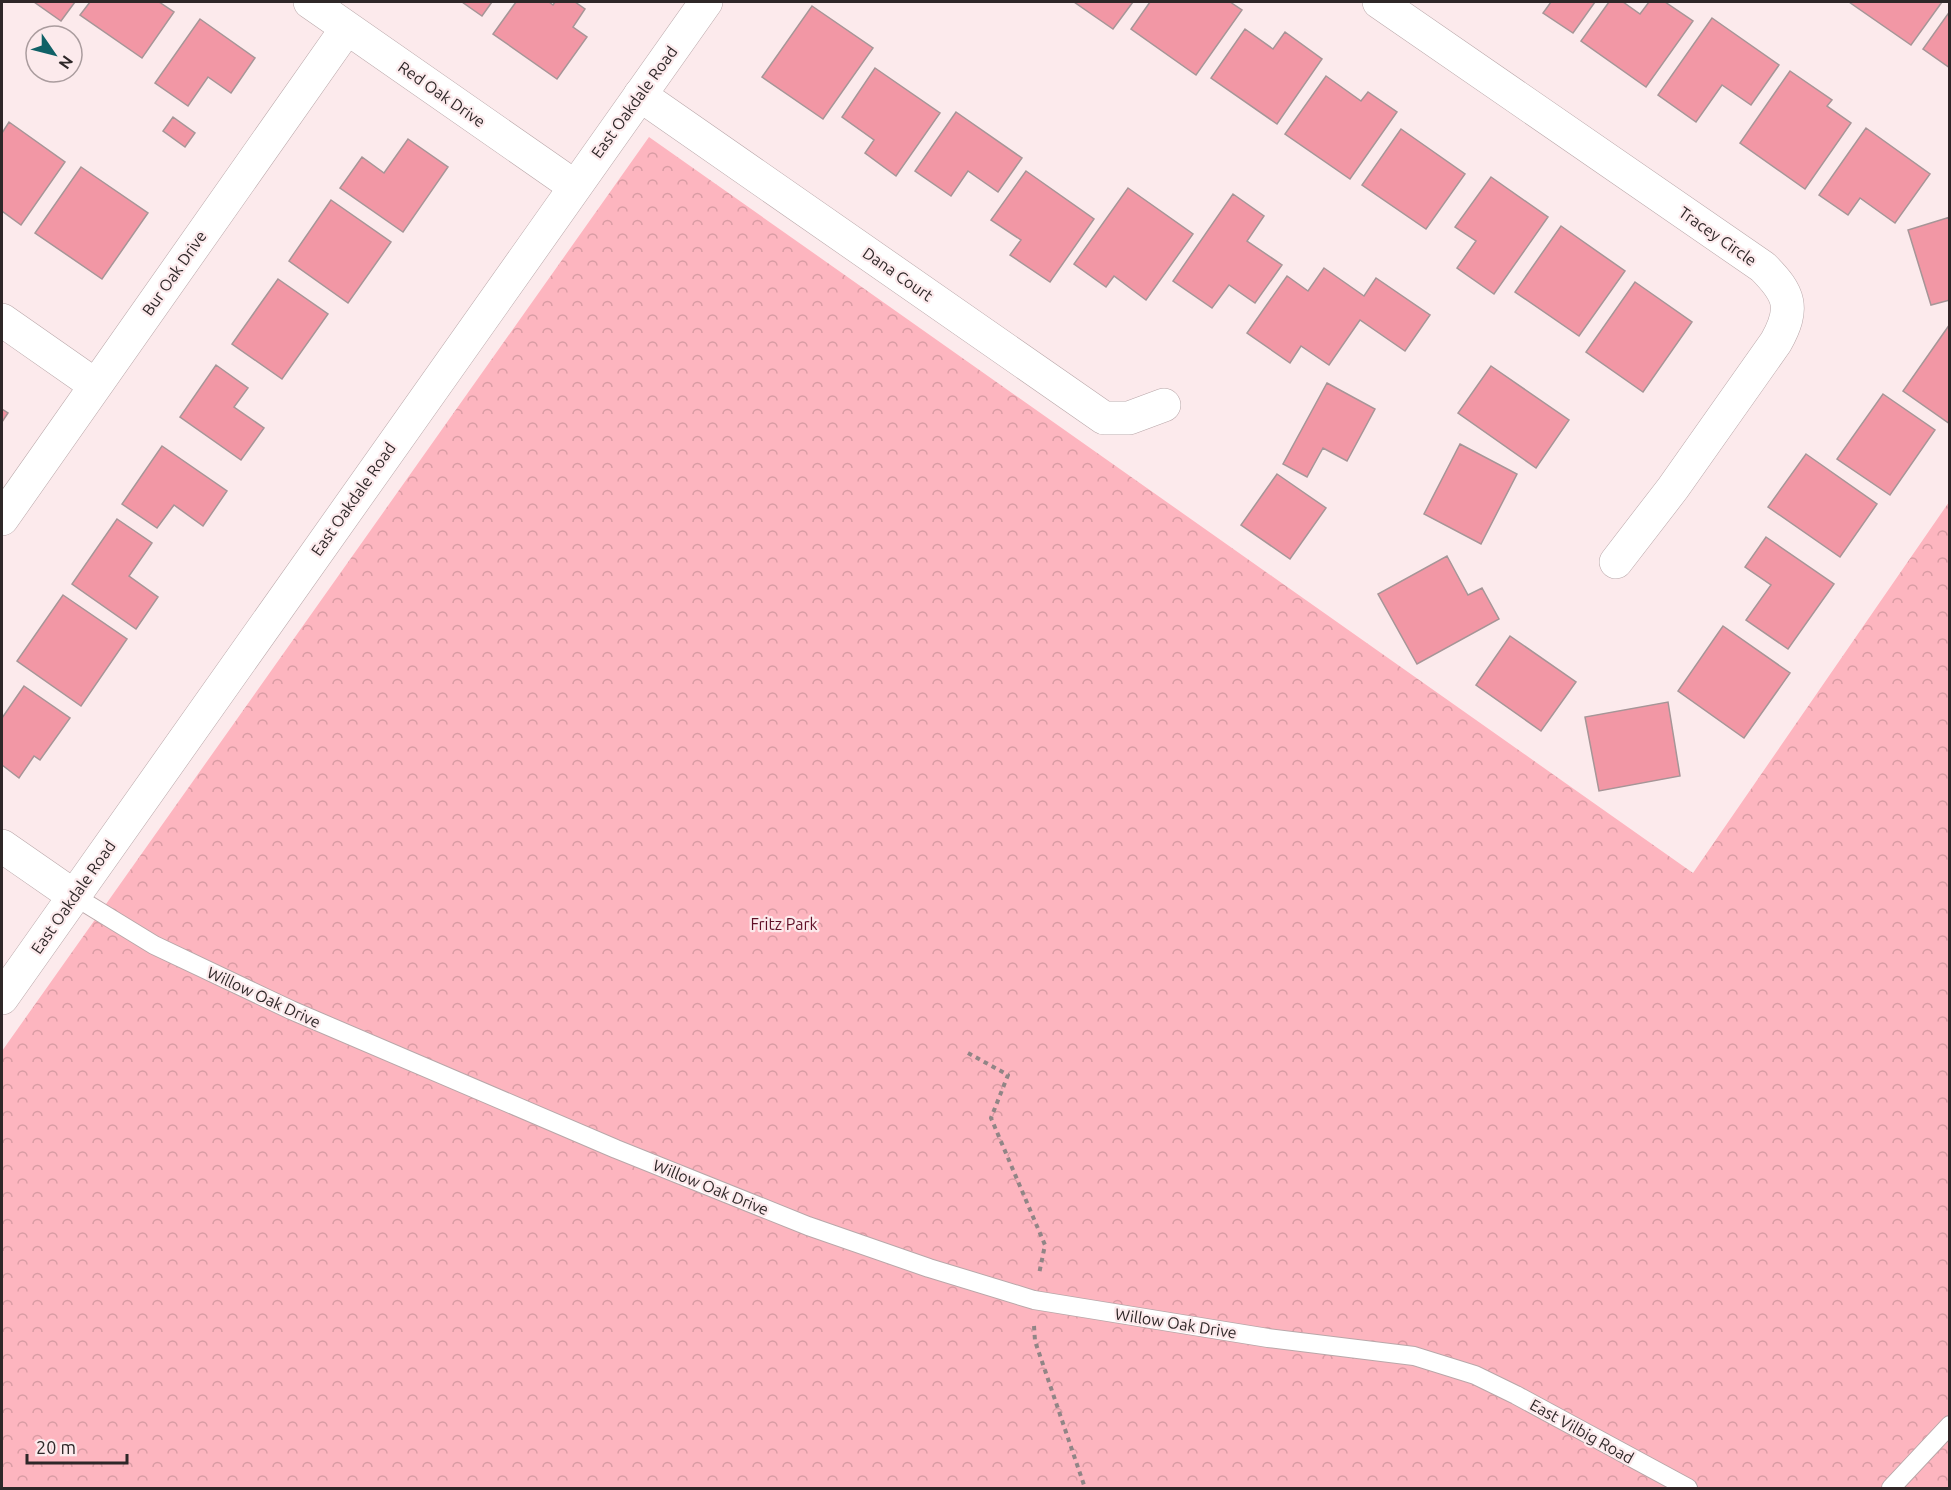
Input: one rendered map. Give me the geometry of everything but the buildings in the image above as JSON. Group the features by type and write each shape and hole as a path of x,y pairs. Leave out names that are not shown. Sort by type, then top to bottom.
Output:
{"street":[{"name":"Red Oak Drive","path":"310,2 574,186"},
{"name":"East Oakdale Road","path":"2,998 706,2"},
{"name":"Tracey Circle","path":"1379,2 1763,267 1779,284 1788,300 1787,322 1776,342 1673,488 1616,562"},
{"name":"Bur Oak Drive","path":"2,519 347,28"},
{"name":"Dana Court","path":"640,95 1104,418 1129,418 1164,405"},
{"path":"2,320 95,385"},
{"name":"Willow Oak Drive","path":"2,846 74,896"}],"lane":[{"name":"Willow Oak Drive","path":"74,896 154,945 291,1010 616,1149 808,1226 929,1268 1034,1300 1268,1338 1414,1356 1475,1375"},
{"name":"East Vilbig Road","path":"1475,1375 1688,1488"},
{"path":"1890,1488 1950,1425"}],"path":[{"path":"968,1053 1008,1075 991,1118 1045,1245 1034,1300 1035,1341 1085,1488"}],"green space":[{"name":"Fritz Park","path":"649,137 1693,873 1949,502 1949,1488 2,1488 2,1051"}]}
